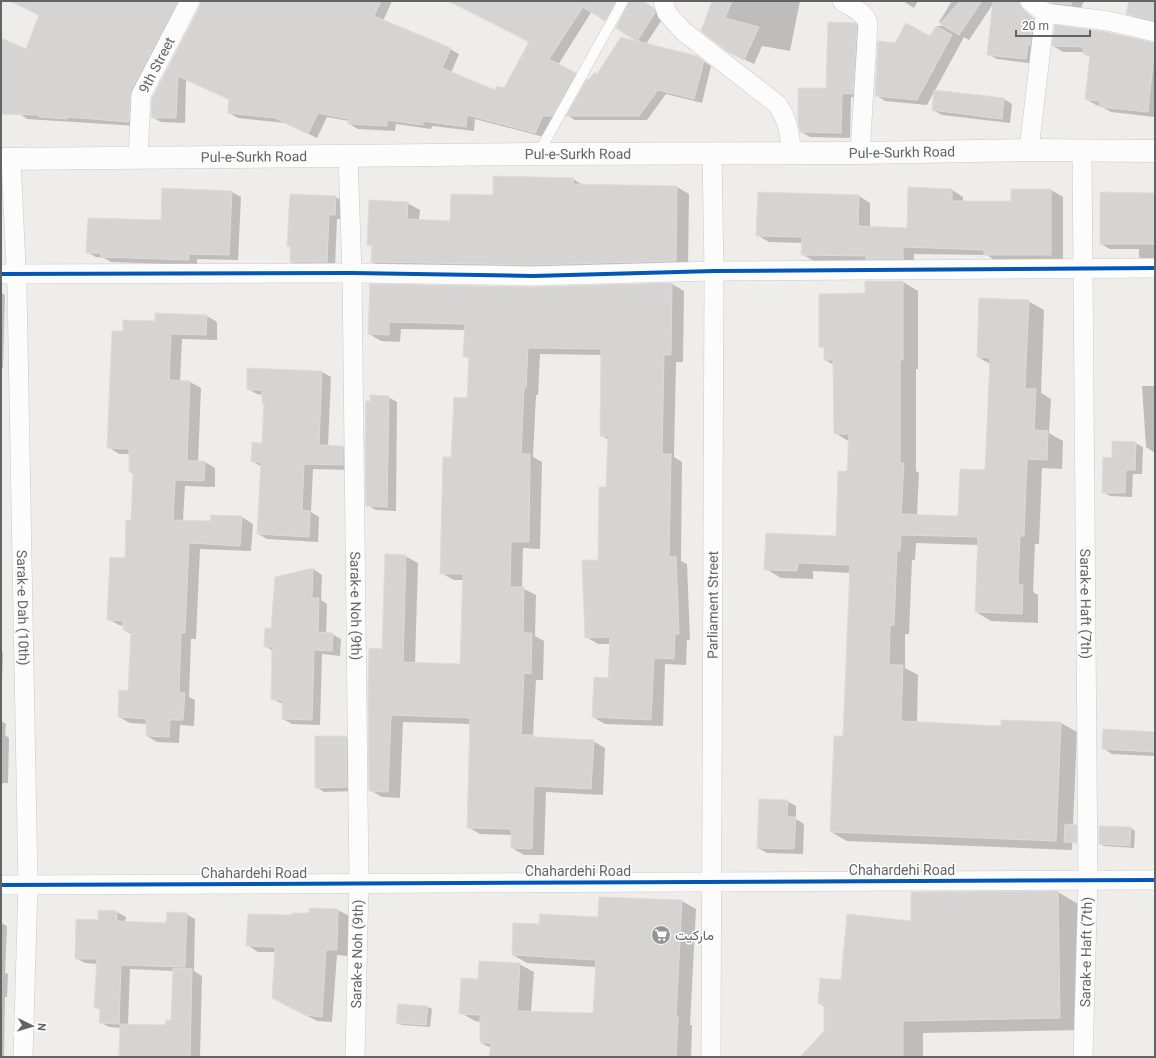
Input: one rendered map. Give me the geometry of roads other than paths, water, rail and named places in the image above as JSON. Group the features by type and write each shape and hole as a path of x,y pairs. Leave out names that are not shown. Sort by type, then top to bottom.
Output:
{"street":[{"name":"9th Street","path":"138,158 141,95 190,1"},
{"path":"663,1 667,13 683,31 777,104 784,114 788,124 792,154"},
{"path":"842,1 864,15 868,24 860,153"},
{"path":"1030,1 1045,13 1108,22 1155,32"},
{"path":"1029,150 1045,13"},
{"name":"Pul-e-Surkh Road","path":"6,159 348,155 792,154 1029,150 1155,151"},
{"name":"Sarak-e Haft (7th)","path":"1082,151 1088,880 1082,1057"},
{"name":"Parliament Street","path":"711,1057 714,271 712,154"},
{"name":"Sarak-e Noh (9th)","path":"348,155 352,273 359,883 355,1057"},
{"name":"Sarak-e Dah (10th)","path":"6,159 28,884 23,1057"},
{"path":"9,274 352,273 533,276 714,271 1155,268"},
{"name":"Chahardehi Road","path":"1,885 1155,880"}],"lane":[{"path":"538,154 623,1"}],"place":[{"name":"مارکیت","path":"661,935"}]}
